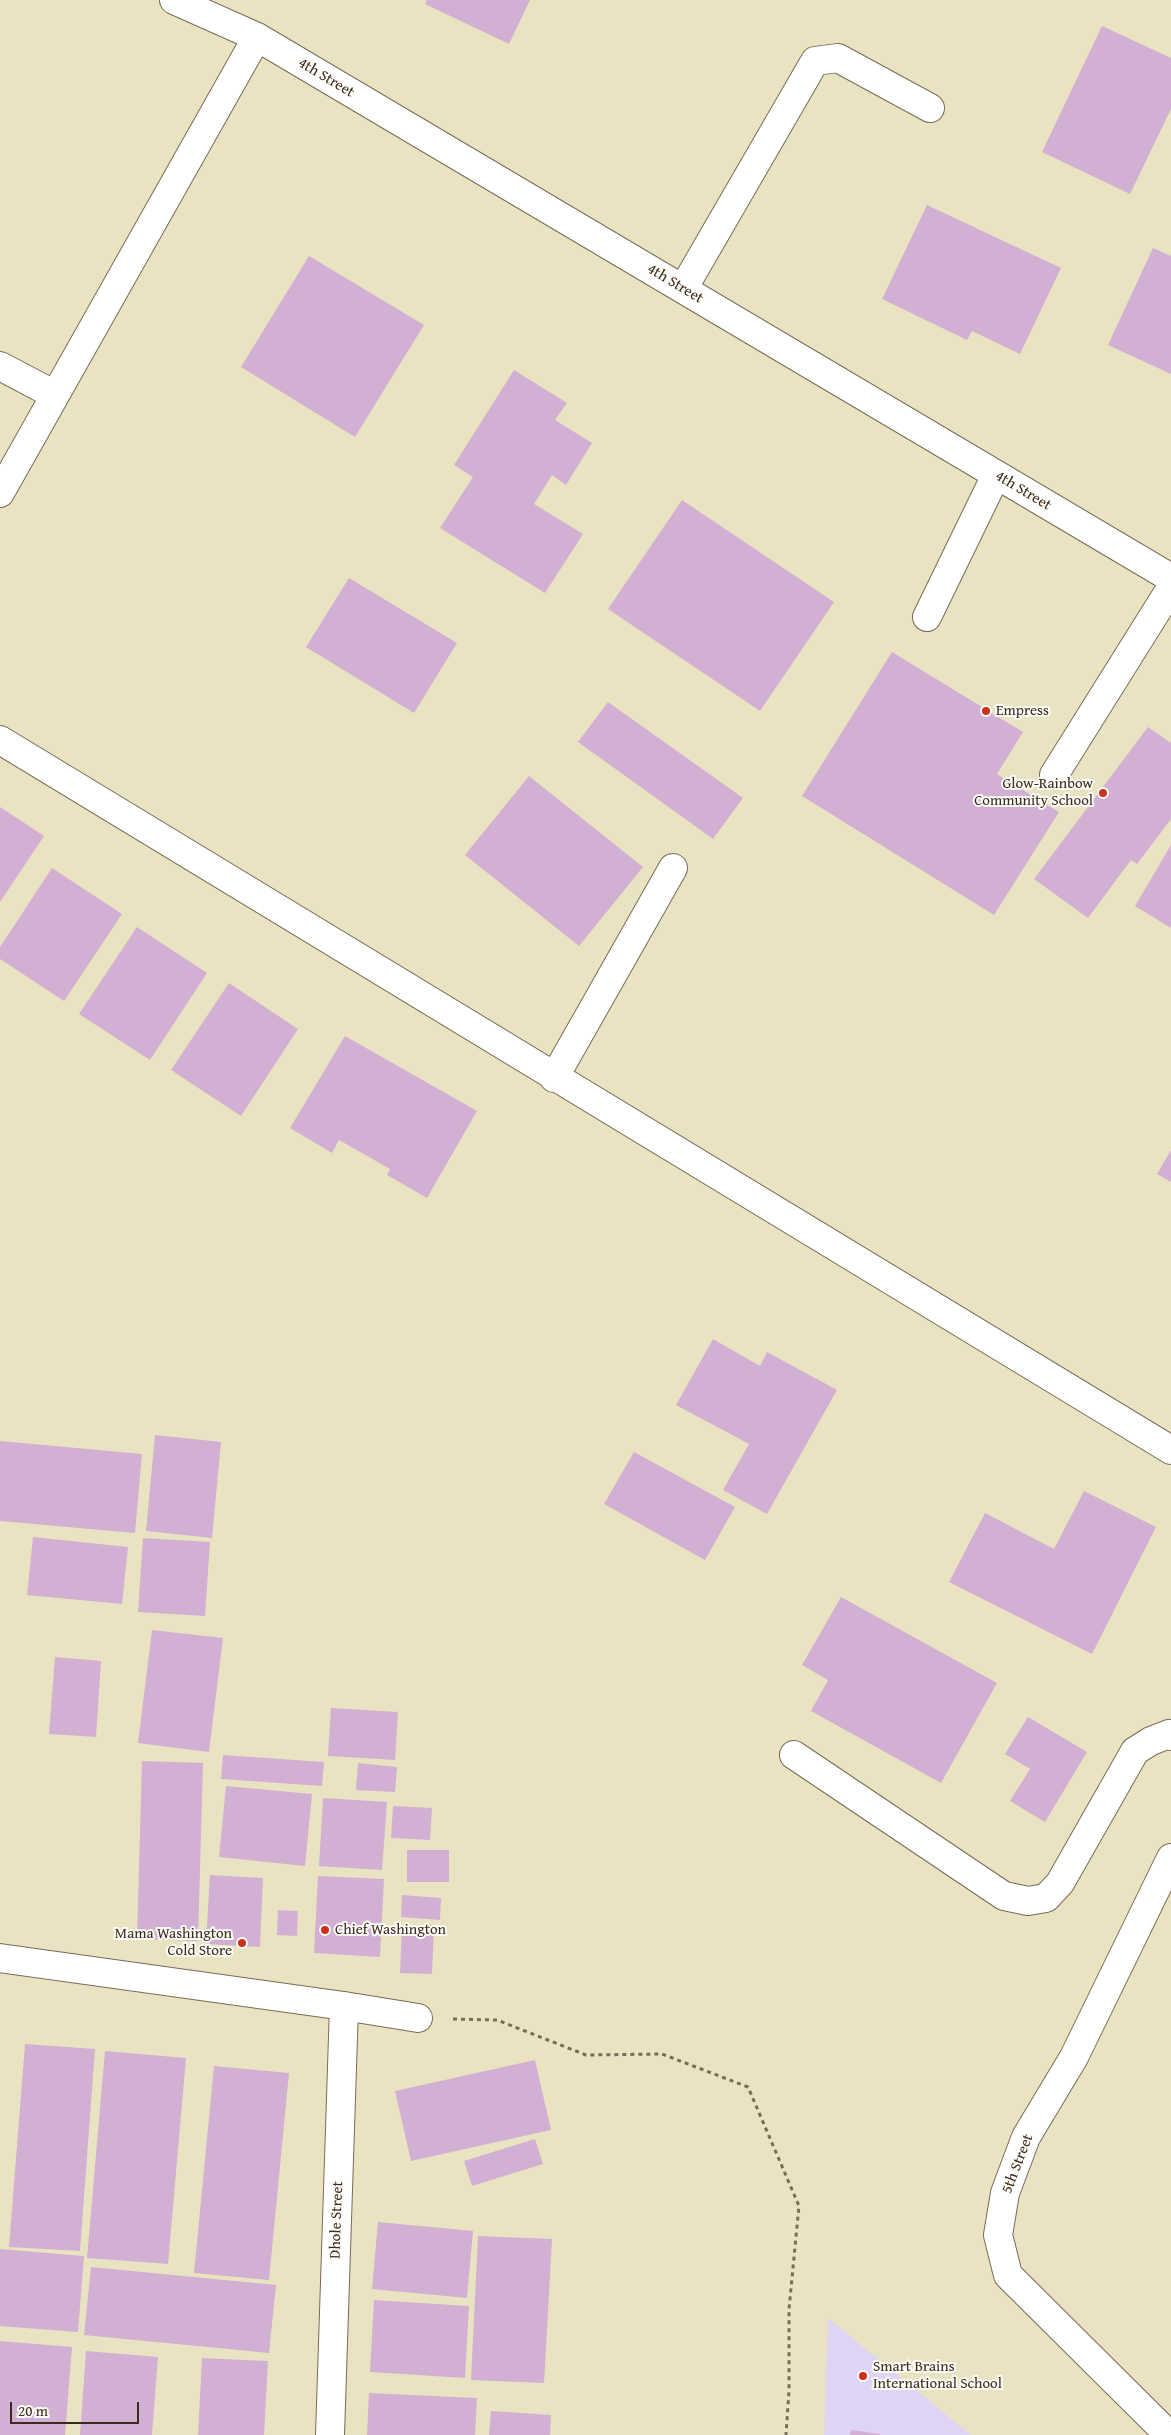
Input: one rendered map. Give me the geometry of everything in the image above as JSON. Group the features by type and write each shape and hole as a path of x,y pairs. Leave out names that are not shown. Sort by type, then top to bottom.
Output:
{"street":[{"name":"4th Street","path":"174,0 257,37 1171,578"},
{"path":"0,492 257,37"},
{"path":"683,289 815,62 838,58 930,108"},
{"path":"0,366 55,395"},
{"path":"927,618 996,475"},
{"path":"1054,775 1171,588"},
{"path":"0,740 554,1078 1171,1450"},
{"path":"554,1078 673,868"},
{"path":"794,1755 1004,1896 1028,1901 1046,1898 1060,1883 1135,1751 1151,1741 1169,1734 1171,1736"},
{"name":"5th Street","path":"1169,2435 1008,2275 998,2235 1005,2193 1026,2137 1074,2057 1171,1858"},
{"path":"0,1958 418,2018"},
{"name":"Dhole Street","path":"330,2435 344,2006"}],"path":[{"path":"418,2018 497,2020 586,2055 662,2054 748,2087 799,2206 789,2309 789,2391 786,2435"}],"shaded area":[{"name":"Smart Brains International School","path":"828,2318 971,2435 824,2435"}],"building":[{"path":"427,0 530,0 509,44 425,4"},
{"path":"1102,26 1171,58 1171,109 1130,194 1042,152"},
{"path":"927,205 1061,268 1020,354 972,331 967,340 882,299"},
{"path":"1153,248 1171,256 1171,374 1108,345"},
{"path":"309,256 424,325 355,437 241,367"},
{"path":"514,370 567,403 555,420 592,443 566,485 552,475 534,504 583,534 545,593 440,528 473,477 454,465"},
{"path":"682,500 834,602 760,711 608,609"},
{"path":"349,578 457,643 414,713 306,647"},
{"path":"892,652 1023,732 997,774 1059,812 994,915 802,796"},
{"path":"608,702 743,798 713,839 578,742"},
{"path":"1148,727 1171,743 1171,819 1137,864 1131,860 1088,918 1034,879"},
{"path":"529,776 643,867 579,946 465,855"},
{"path":"0,807 44,836 0,902"},
{"path":"1171,845 1171,928 1135,906"},
{"path":"52,868 122,914 64,1001 0,959 0,947"},
{"path":"137,927 207,973 150,1060 79,1014"},
{"path":"229,983 298,1029 241,1116 171,1070"},
{"path":"345,1036 477,1111 427,1198 387,1175 390,1169 339,1140 332,1153 290,1128"},
{"path":"1171,1150 1171,1182 1157,1174"},
{"path":"713,1339 760,1366 767,1352 837,1390 767,1514 723,1490 749,1444 676,1405"},
{"path":"155,1435 221,1442 212,1538 146,1531"},
{"path":"0,1441 142,1454 135,1533 0,1521"},
{"path":"634,1452 735,1507 705,1560 604,1504"},
{"path":"1084,1491 1156,1527 1092,1654 949,1582 985,1513 1054,1549"},
{"path":"33,1537 128,1547 122,1604 27,1595"},
{"path":"143,1538 210,1542 205,1616 138,1612"},
{"path":"841,1597 997,1683 941,1783 811,1711 828,1680 802,1665"},
{"path":"152,1630 223,1638 209,1752 138,1743"},
{"path":"55,1657 101,1661 96,1737 49,1734"},
{"path":"331,1708 398,1712 395,1760 328,1756"},
{"path":"1028,1717 1087,1752 1045,1822 1010,1801 1030,1769 1005,1754"},
{"path":"223,1755 324,1762 322,1786 221,1779"},
{"path":"142,1761 203,1763 198,1941 137,1939"},
{"path":"358,1763 397,1767 395,1792 356,1790"},
{"path":"226,1786 312,1794 305,1866 219,1857"},
{"path":"323,1798 387,1802 382,1870 319,1866"},
{"path":"393,1806 432,1808 430,1840 391,1838"},
{"path":"407,1850 449,1850 449,1882 407,1882"},
{"path":"210,1875 263,1878 260,1947 206,1944"},
{"path":"318,1876 384,1879 380,1957 314,1953"},
{"path":"402,1895 441,1898 440,1920 401,1917"},
{"path":"278,1910 298,1911 297,1936 277,1935"},
{"path":"402,1926 434,1927 432,1974 400,1973"},
{"path":"25,2044 95,2049 80,2251 9,2247"},
{"path":"105,2051 186,2058 168,2264 87,2258"},
{"path":"535,2060 551,2130 411,2161 395,2091"},
{"path":"214,2066 289,2073 269,2280 194,2273"},
{"path":"535,2139 543,2164 472,2186 464,2161"},
{"path":"378,2222 473,2231 467,2298 372,2289"},
{"path":"478,2236 552,2239 544,2383 471,2380"},
{"path":"0,2249 84,2256 78,2332 0,2326"},
{"path":"91,2267 276,2285 269,2353 84,2335"},
{"path":"374,2300 469,2306 465,2378 370,2372"},
{"path":"0,2341 72,2347 65,2435 0,2435"},
{"path":"86,2351 158,2357 152,2435 80,2435"},
{"path":"202,2358 268,2361 264,2435 198,2435"},
{"path":"369,2393 477,2398 475,2435 367,2435"},
{"path":"491,2411 551,2415 550,2435 489,2435"},
{"path":"851,2430 880,2434 880,2435 850,2435"}],"place":[{"name":"Empress","path":"986,711"},
{"name":"Glow-Rainbow Community School","path":"1103,793"},
{"name":"Chief Washington","path":"325,1930"},
{"name":"Mama Washington Cold Store","path":"242,1943"},
{"name":"Smart Brains International School","path":"863,2376"}]}
